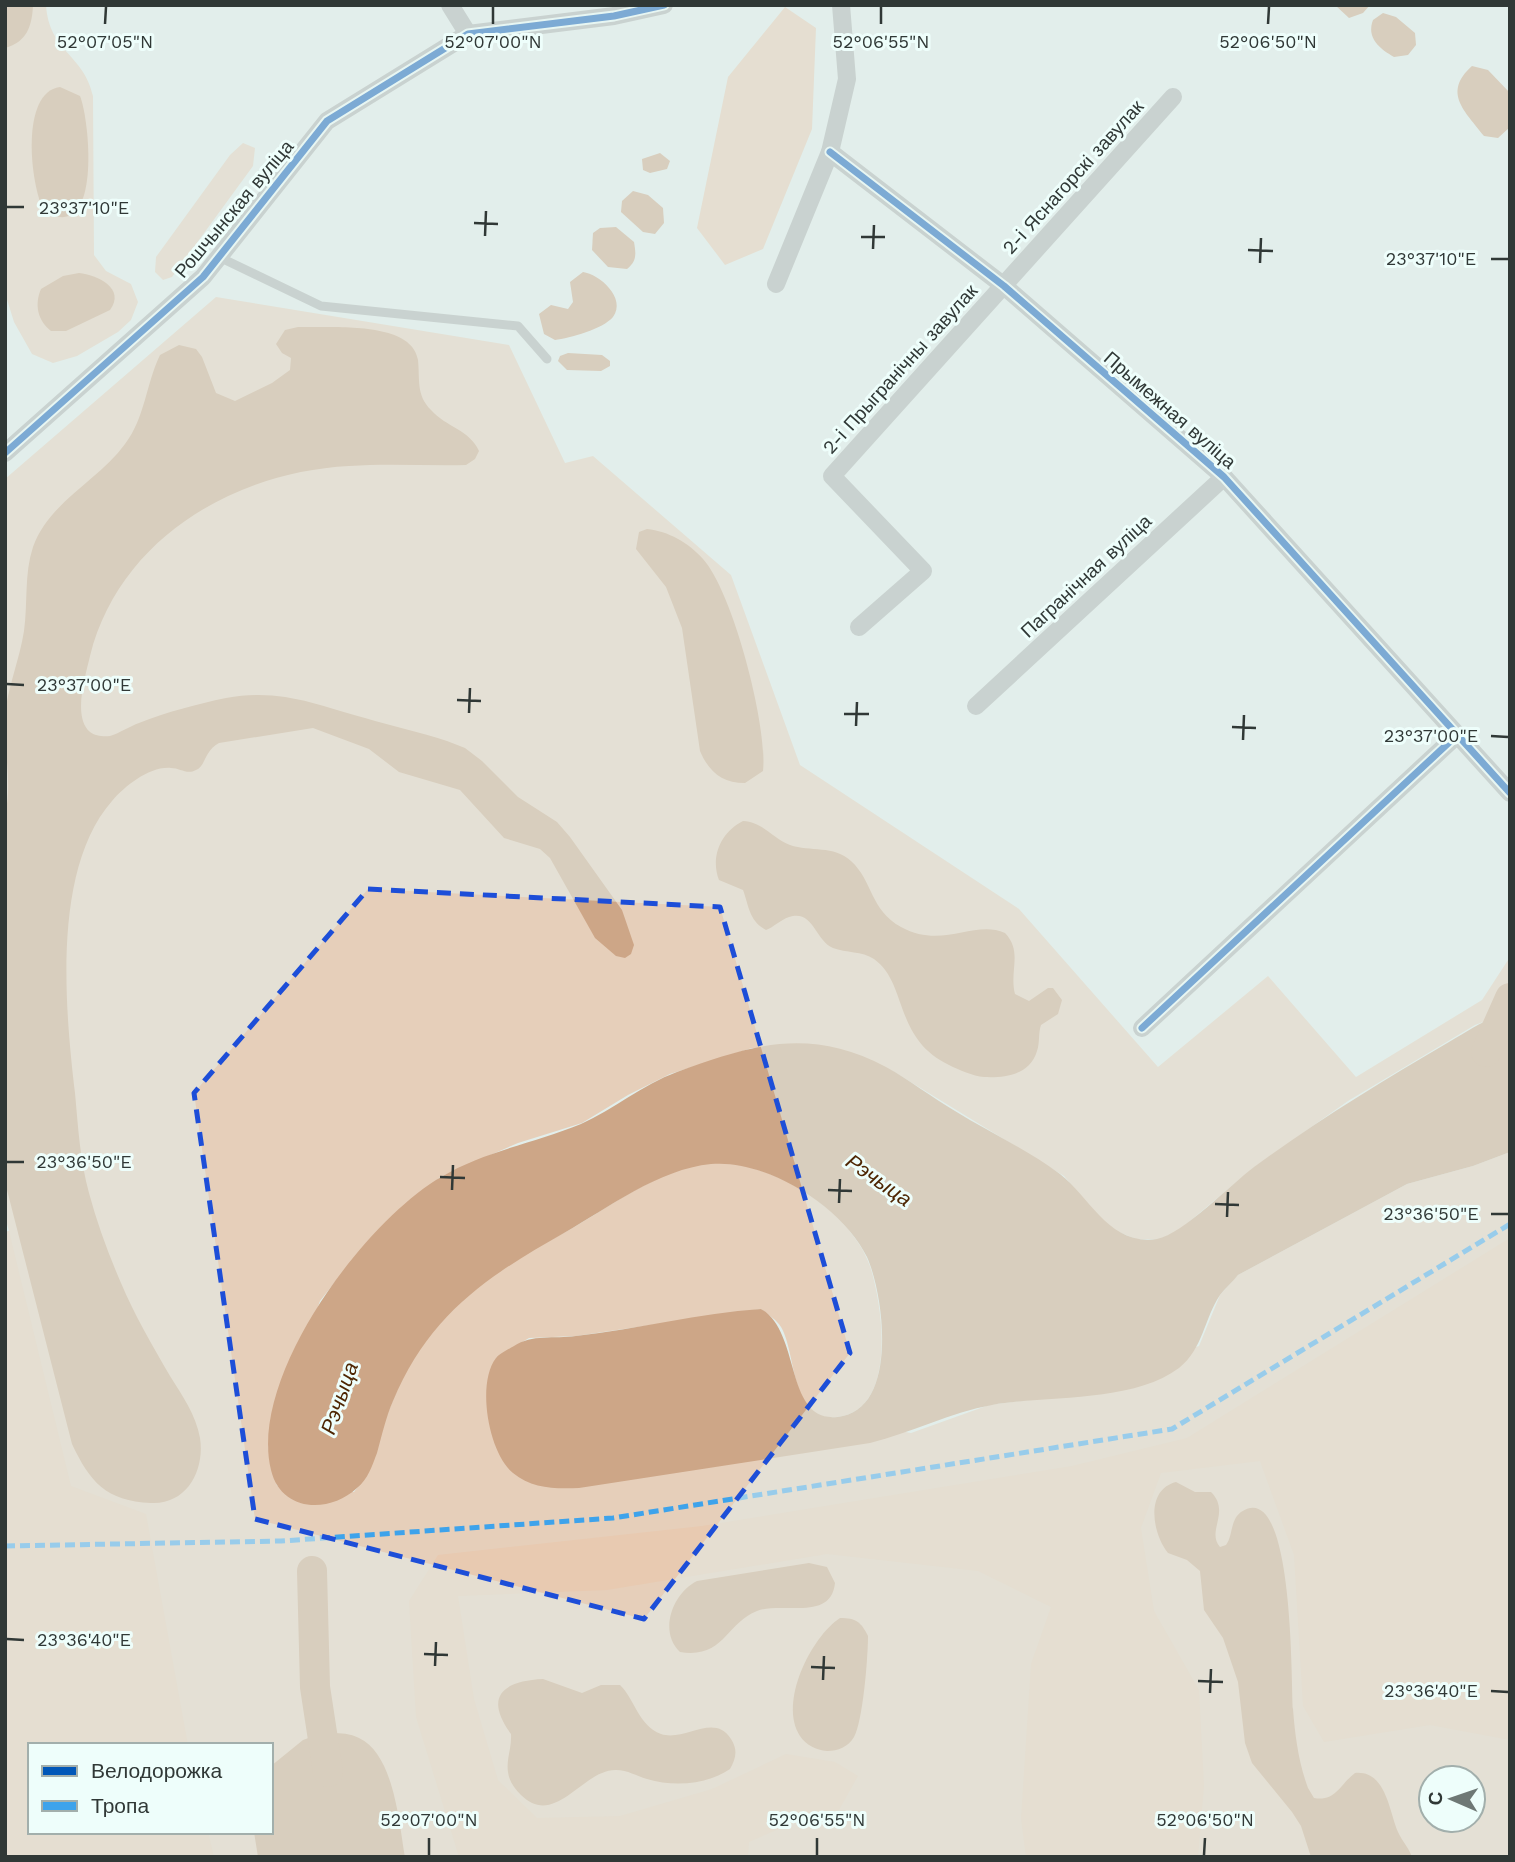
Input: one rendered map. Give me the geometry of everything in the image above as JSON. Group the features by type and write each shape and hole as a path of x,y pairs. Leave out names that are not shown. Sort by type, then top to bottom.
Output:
{"street":[{"path":"450,5 468,34 614,16 664,5"},
{"path":"776,284 830,152 847,79 841,5"},
{"name":"Рошчынская вуліца","path":"5,453 203,277 327,121 468,34"},
{"name":"2-і Яснагорскі завулак","path":"1004,286 1173,97"},
{"name":"Прымежная вуліца","path":"830,152 1004,286 1224,477 1510,793"},
{"name":"2-і Прыгранічны завулак","path":"859,628 923,571 832,476 1004,286"},
{"name":"Пагранічная вуліца","path":"976,705 1224,477"},
{"path":"1142,1028 1456,736"}],"lane":[{"path":"219,257 321,306 518,326 547,359"}],"highlighted area":[{"path":"368,889 720,907 850,1353 644,1619 255,1519 194,1093"}],"shaded area":[{"path":"5,5 46,5 53,33 89,82 93,96 94,255 106,271 131,284 138,302 131,320 118,332 77,356 53,363 32,354 14,322 5,293"},
{"path":"785,7 816,28 812,129 763,249 725,265 697,228 728,77"},
{"path":"243,143 255,148 253,166 172,277 163,280 155,272 156,257 230,155"},
{"path":"216,297 509,345 565,463 593,456 731,575 800,765 1019,909 1158,1067 1268,976 1356,1077 1482,1000 1510,957 1510,1012 1475,1025 1348,1101 1252,1169 1178,1231 1160,1239 1136,1239 1116,1231 1099,1217 1064,1176 891,1070 752,1048 670,1074 582,1123 518,1143 440,1177 349,1264 320,1301 268,1447 277,1486 354,1492 372,1461 403,1378 428,1336 442,1319 476,1287 521,1256 658,1178 696,1165 737,1165 784,1180 828,1209 846,1226 860,1246 875,1284 879,1305 881,1354 878,1377 870,1396 856,1410 837,1417 822,1416 811,1409 797,1384 781,1327 761,1309 576,1336 529,1338 496,1358 911,1433 989,1405 1028,1400 1199,1346 1220,1295 1238,1275 1407,1184 1473,1166 1510,1152 1510,1857 5,1857 5,1232 9,1231 5,1217 5,479"},
{"path":"9,1231 71,1486 146,1514 188,1743 28,1743 28,1834 208,1834 214,1857 5,1857 5,1232"},
{"path":"1510,1238 1510,1740 1430,1725 1324,1742 1303,1706 1294,1555 1260,1461 1161,1473 1141,1528 1154,1611 1199,1690 1204,1786 1198,1857 1026,1857 1021,1819 1031,1664 1051,1607 978,1571 827,1554 607,1590 458,1596 474,1699 498,1780 537,1818 620,1816 712,1789 786,1754 835,1762 858,1776 839,1810 795,1822 749,1842 748,1857 459,1857 416,1717 409,1601 438,1555 702,1526 1072,1466 1187,1438"}],"water":[{"path":"5,5 33,5 27,32 19,42 5,48"},
{"path":"1335,5 1370,5 1363,13 1349,18"},
{"path":"1383,13 1396,17 1415,33 1416,45 1408,55 1394,57 1373,38 1373,20"},
{"path":"1472,66 1488,70 1510,93 1510,127 1498,138 1484,136 1460,102 1459,85"},
{"path":"60,87 80,96 87,129 88,153 84,197 76,211 63,217 44,211 32,162 34,122 39,105 47,93"},
{"path":"660,153 670,161 667,169 650,173 643,170 642,159"},
{"path":"633,191 648,195 663,208 664,223 655,234 643,232 621,212 622,201"},
{"path":"616,227 634,242 635,257 627,269 608,267 592,250 593,233 600,228"},
{"path":"583,272 596,277 609,288 614,295 616,310 613,317 594,329 555,340 544,334 539,314 551,305 568,309 573,302 570,282"},
{"path":"79,273 107,284 112,289 114,302 110,310 66,331 51,331 38,312 41,289 63,276"},
{"path":"298,327 367,329 401,338 412,347 418,360 420,387 426,404 437,416 470,438 479,451 475,459 466,465 364,465 306,471 264,482 224,498 187,519 154,546 127,578 105,614 83,684 81,706 85,725 94,734 110,736 150,719 226,698 245,695 280,696 313,703 465,748 518,797 557,822 570,837 622,910 634,945 631,954 625,958 616,956 595,938 550,858 540,849 504,838 460,790 399,772 369,749 313,728 219,743 210,750 196,770 155,770 131,783 112,801 93,830 79,863 71,901 67,941 68,1022 81,1156 99,1227 126,1295 192,1413 201,1450 196,1473 184,1492 164,1502 135,1501 122,1498 101,1487 86,1469 72,1444 5,1182 5,815 8,790 6,705 24,631 28,568 40,531 62,504 114,457 132,434 160,355 179,345 196,349 202,357 216,393 235,401 272,383 290,370 291,358 282,353 276,344 285,330"},
{"path":"568,353 602,355 610,361 610,366 601,371 567,370 558,361 560,356"},
{"path":"647,529 670,535 697,553 714,576 726,600 754,693 763,751 763,771 745,783 730,781 717,775 700,751 682,628 666,587 636,549 639,532"},
{"path":"743,821 762,827 790,845 830,851 844,856 864,877 883,912 901,927 931,936 982,929 1005,933 1013,947 1015,994 1029,1001 1048,988 1053,988 1062,1000 1058,1014 1041,1025 1037,1051 1029,1065 1008,1076 984,1077 949,1065 931,1054 918,1040 885,969 874,959 833,948 803,917 789,917 766,930 760,926 750,913 743,890 719,880 717,871 717,854 723,838"},
{"path":"1510,1012 1510,1152 1473,1166 1407,1184 1238,1275 1220,1295 1198,1343 1187,1360 1160,1379 1138,1387 1089,1396 977,1408 870,1443 579,1488 544,1487 520,1478 505,1464 497,1451 486,1401 490,1370 497,1356 528,1340 599,1333 761,1309 774,1321 783,1338 802,1394 811,1408 824,1416 843,1416 861,1407 872,1391 879,1370 881,1321 873,1274 856,1238 822,1204 779,1178 756,1169 711,1164 672,1173 634,1191 509,1266 463,1301 442,1322 407,1371 391,1407 369,1472 361,1484 346,1496 320,1505 307,1504 295,1501 276,1484 271,1470 269,1433 277,1391 294,1348 318,1306 347,1265 379,1229 411,1199 458,1168 581,1124 677,1072 731,1054 782,1044 832,1047 858,1055 895,1072 946,1106 1048,1165 1071,1184 1113,1228 1140,1239 1157,1239 1180,1228 1254,1167 1350,1102 1478,1025"},
{"path":"1176,1482 1195,1492 1211,1492 1217,1499 1219,1514 1215,1534 1220,1547 1226,1545 1235,1519 1241,1512 1259,1509 1272,1524 1281,1553 1286,1589 1295,1729 1308,1788 1314,1798 1321,1799 1333,1795 1355,1773 1374,1778 1385,1794 1398,1832 1412,1857 1311,1857 1301,1826 1252,1763 1245,1743 1238,1682 1223,1638 1204,1610 1200,1571 1187,1560 1168,1553 1158,1535 1154,1513 1159,1494"},
{"path":"809,1563 827,1567 835,1583 832,1595 825,1602 804,1608 757,1611 738,1623 716,1645 695,1653 680,1652 673,1643 669,1623 671,1613 681,1594 697,1581"},
{"path":"840,1618 857,1622 868,1636 860,1717 854,1737 849,1743 835,1750 819,1750 802,1739 794,1722 795,1689 818,1640"},
{"path":"543,1679 582,1693 601,1685 620,1685 647,1725 661,1734 680,1734 708,1728 724,1731 735,1747 732,1765 730,1769 711,1778 679,1784 657,1782 620,1770 604,1772 557,1802 533,1804 518,1792 509,1778 511,1734 503,1721 498,1701 502,1693 517,1683"},
{"path":"322,1733 345,1734 359,1738 371,1746 380,1759 393,1791 405,1857 258,1857 254,1834 273,1834 273,1764 303,1740"}],"waterway":[{"name":"Рэчыца","path":"1486,1052 1510,998"},
{"name":"Рэчыца","path":"312,1571 315,1687 328,1772"}],"marked path":[{"path":"5,1546 281,1541 613,1518 1172,1429 1510,1224"}],"cycle path":[{"path":"5,453 203,277 327,121 468,34 614,16 664,5"},
{"path":"830,152 1004,286 1224,477 1510,793"},
{"path":"1142,1028 1456,736"}]}
